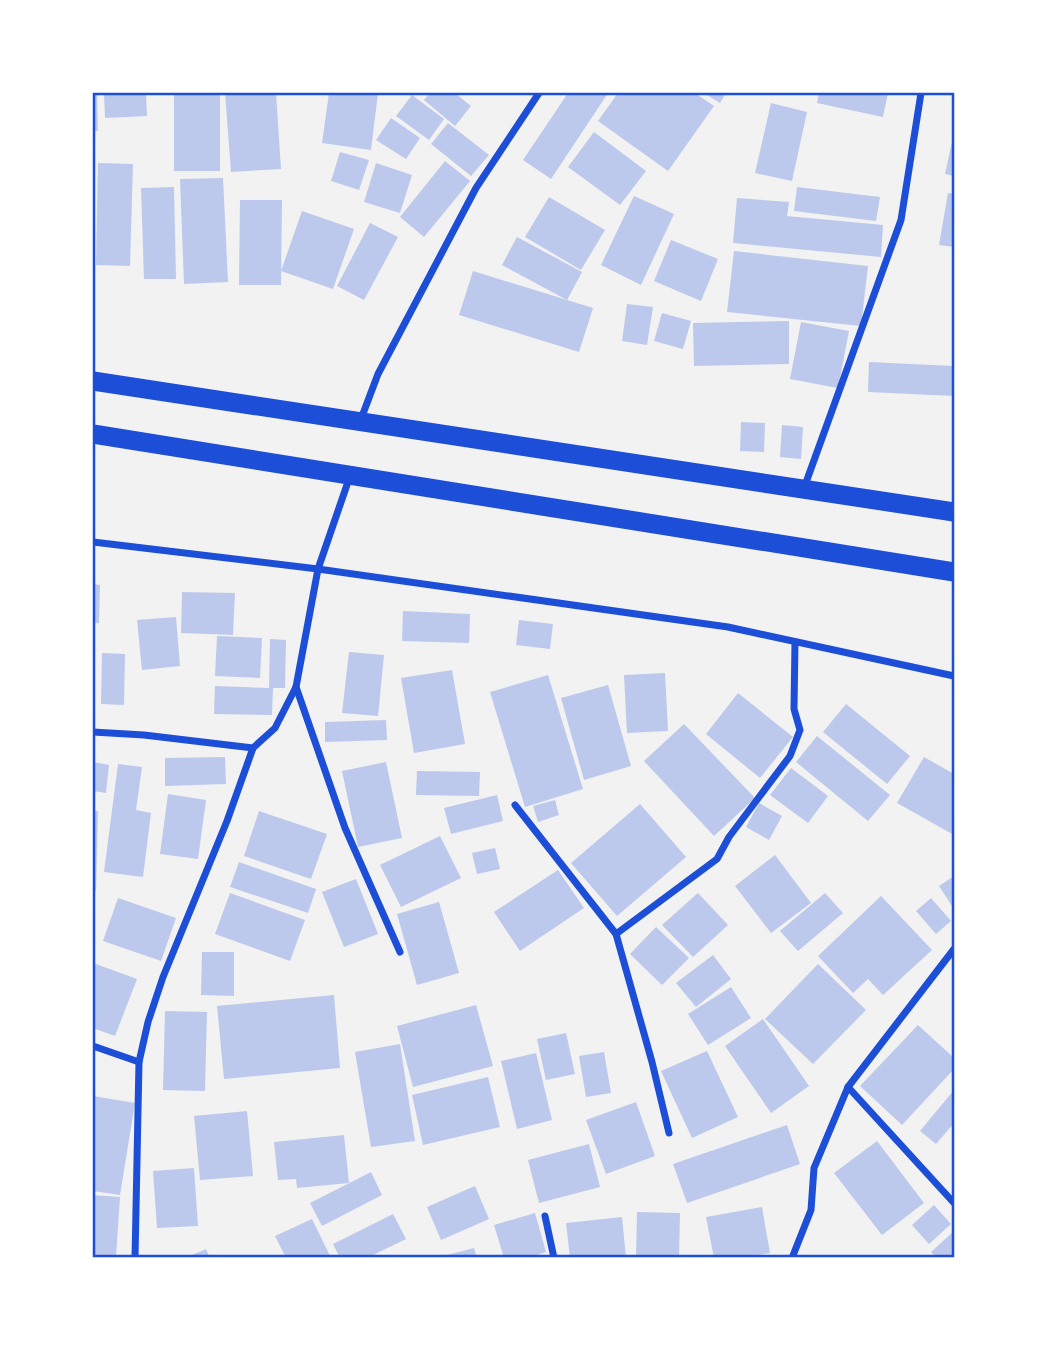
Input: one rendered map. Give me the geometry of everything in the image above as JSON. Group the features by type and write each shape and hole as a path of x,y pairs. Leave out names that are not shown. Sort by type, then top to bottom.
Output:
{"highway":[{"path":"93,381 954,512"},
{"path":"93,434 954,572"}],"street":[{"path":"359,423 378,374 476,188 539,93"},
{"path":"804,488 901,220 921,93"},
{"path":"135,1258 139,1062 148,1021 253,748 275,728 296,687 318,569 350,475"},
{"path":"93,542 318,569 728,627 954,676"},
{"path":"616,934 717,859 729,837 790,756 800,730 794,709 795,642"},
{"path":"296,687 345,828 400,952"},
{"path":"93,732 253,748"},
{"path":"515,805 616,934 669,1133"},
{"path":"792,1258 811,1210 814,1168 848,1087 954,950"},
{"path":"93,1046 139,1062"},
{"path":"848,1087 954,1203"},
{"path":"545,1216 554,1258"}],"building":[{"path":"93,93 97,93 98,131 93,131"},
{"path":"104,93 146,93 147,116 105,118"},
{"path":"174,93 220,93 220,171 174,171"},
{"path":"225,93 276,93 281,169 231,172"},
{"path":"329,93 378,93 371,150 322,143"},
{"path":"430,93 455,93 471,106 455,126 424,100"},
{"path":"568,93 608,93 551,179 523,160"},
{"path":"618,93 695,93 714,106 668,171 598,121"},
{"path":"704,93 726,93 720,103"},
{"path":"819,93 888,93 883,117 817,103"},
{"path":"412,95 444,119 429,140 396,116"},
{"path":"771,103 807,112 792,181 755,173"},
{"path":"391,118 420,138 406,159 376,140"},
{"path":"448,123 489,155 471,176 431,144"},
{"path":"594,132 646,171 620,205 568,167"},
{"path":"954,137 954,176 945,174"},
{"path":"340,152 369,160 359,190 331,181"},
{"path":"445,161 470,181 424,237 400,217"},
{"path":"98,163 133,164 130,266 96,265"},
{"path":"376,163 412,175 400,213 364,202"},
{"path":"223,178 228,282 184,284 180,179"},
{"path":"174,187 176,279 144,279 141,188"},
{"path":"797,187 880,197 876,221 794,211"},
{"path":"948,193 954,194 954,247 939,245"},
{"path":"634,196 674,214 641,285 601,265"},
{"path":"549,197 605,230 581,270 525,237"},
{"path":"737,198 789,202 787,216 883,225 881,257 733,243"},
{"path":"240,200 282,200 281,285 239,285"},
{"path":"302,211 354,229 333,289 281,271"},
{"path":"370,223 398,237 364,300 337,286"},
{"path":"517,237 582,272 567,300 502,265"},
{"path":"671,240 718,259 701,301 654,281"},
{"path":"734,251 868,266 861,326 727,312"},
{"path":"473,271 593,308 579,352 459,315"},
{"path":"627,304 653,307 647,345 622,341"},
{"path":"662,313 691,321 683,349 654,341"},
{"path":"789,321 789,364 694,366 693,323"},
{"path":"801,322 849,331 838,388 790,379"},
{"path":"869,362 954,366 954,396 868,392"},
{"path":"741,422 765,423 764,452 740,451"},
{"path":"782,425 803,427 801,459 780,457"},
{"path":"93,584 100,585 99,623 93,623"},
{"path":"182,592 235,593 233,635 181,633"},
{"path":"403,611 470,614 469,643 402,641"},
{"path":"176,617 180,666 142,670 137,620"},
{"path":"519,620 553,624 550,649 516,645"},
{"path":"217,636 262,638 260,678 215,676"},
{"path":"270,639 286,640 285,688 273,688 272,715 214,714 215,686 269,688"},
{"path":"349,652 384,655 378,716 342,713"},
{"path":"102,653 125,654 124,705 101,704"},
{"path":"452,670 465,744 414,753 401,678"},
{"path":"665,673 668,731 627,733 624,675"},
{"path":"548,675 583,789 525,807 490,692"},
{"path":"608,685 631,766 584,780 561,698"},
{"path":"738,693 793,737 760,778 706,734"},
{"path":"846,704 910,756 887,784 823,732"},
{"path":"386,720 387,740 325,742 325,722"},
{"path":"684,724 755,798 714,836 644,761"},
{"path":"817,736 890,795 868,821 796,762"},
{"path":"225,757 226,784 165,786 165,758"},
{"path":"924,757 954,774 954,835 897,803"},
{"path":"93,762 109,765 106,793 93,791"},
{"path":"386,762 402,838 358,847 342,771"},
{"path":"118,764 142,767 136,810 151,813 143,877 104,872"},
{"path":"791,768 828,796 808,823 770,795"},
{"path":"417,771 480,772 479,796 416,795"},
{"path":"168,794 206,800 198,859 160,854"},
{"path":"497,795 503,821 451,834 444,808"},
{"path":"555,800 559,815 538,822 533,806"},
{"path":"759,803 782,816 769,840 746,827"},
{"path":"640,804 686,857 617,916 571,863"},
{"path":"93,811 98,811 96,891 93,891"},
{"path":"259,811 327,834 311,879 244,856"},
{"path":"440,836 461,878 401,907 380,865"},
{"path":"495,848 500,869 477,874 472,853"},
{"path":"775,855 811,903 771,933 735,886"},
{"path":"239,862 316,889 308,913 230,887"},
{"path":"558,870 584,908 520,951 494,912"},
{"path":"954,876 954,909 939,886"},
{"path":"356,879 378,934 344,947 322,892"},
{"path":"230,893 305,920 290,961 215,934"},
{"path":"698,893 728,925 693,957 662,925"},
{"path":"825,893 843,913 798,951 780,931"},
{"path":"881,896 932,950 883,995 868,979 853,993 818,956"},
{"path":"118,898 176,918 161,961 103,941"},
{"path":"931,898 951,921 936,934 916,911"},
{"path":"439,902 459,973 417,985 397,914"},
{"path":"656,927 689,958 662,985 630,954"},
{"path":"202,952 234,952 234,996 201,995"},
{"path":"713,955 731,979 696,1007 676,983"},
{"path":"93,963 137,979 115,1036 93,1028"},
{"path":"818,964 866,1010 813,1064 765,1019"},
{"path":"731,987 751,1018 708,1045 688,1014"},
{"path":"334,995 340,1068 224,1079 217,1006"},
{"path":"476,1005 493,1066 413,1087 397,1026"},
{"path":"165,1011 207,1012 205,1091 163,1090"},
{"path":"763,1019 809,1086 771,1113 725,1046"},
{"path":"918,1025 954,1058 954,1069 902,1125 860,1086"},
{"path":"566,1033 575,1074 546,1080 537,1039"},
{"path":"400,1044 415,1141 371,1147 355,1052"},
{"path":"707,1051 738,1117 692,1138 661,1071"},
{"path":"604,1052 611,1093 586,1097 579,1056"},
{"path":"536,1053 552,1120 517,1129 501,1061"},
{"path":"488,1077 500,1127 423,1145 412,1095"},
{"path":"954,1090 954,1123 936,1144 920,1131"},
{"path":"93,1096 135,1103 120,1195 93,1191"},
{"path":"636,1102 655,1156 606,1174 586,1120"},
{"path":"247,1111 253,1176 200,1180 194,1116"},
{"path":"787,1125 800,1164 687,1203 673,1164"},
{"path":"344,1135 349,1183 297,1188 296,1179 278,1180 274,1142"},
{"path":"877,1141 924,1203 882,1235 834,1173"},
{"path":"589,1144 600,1187 539,1203 528,1160"},
{"path":"194,1168 198,1226 157,1228 153,1171"},
{"path":"371,1172 382,1195 322,1226 310,1203"},
{"path":"475,1186 489,1219 441,1240 427,1207"},
{"path":"93,1195 120,1197 116,1257 93,1255"},
{"path":"934,1205 951,1224 929,1244 912,1225"},
{"path":"762,1207 770,1253 740,1258 714,1258 706,1217"},
{"path":"637,1212 680,1213 679,1258 636,1258"},
{"path":"535,1213 546,1252 527,1258 504,1258 494,1225"},
{"path":"393,1214 406,1239 367,1258 340,1258 333,1244"},
{"path":"622,1217 626,1258 570,1258 566,1223"},
{"path":"312,1219 331,1258 286,1258 275,1236"},
{"path":"954,1231 954,1258 937,1258 931,1252"},
{"path":"474,1248 477,1258 439,1258 439,1257"},
{"path":"206,1249 210,1258 185,1258"}]}
